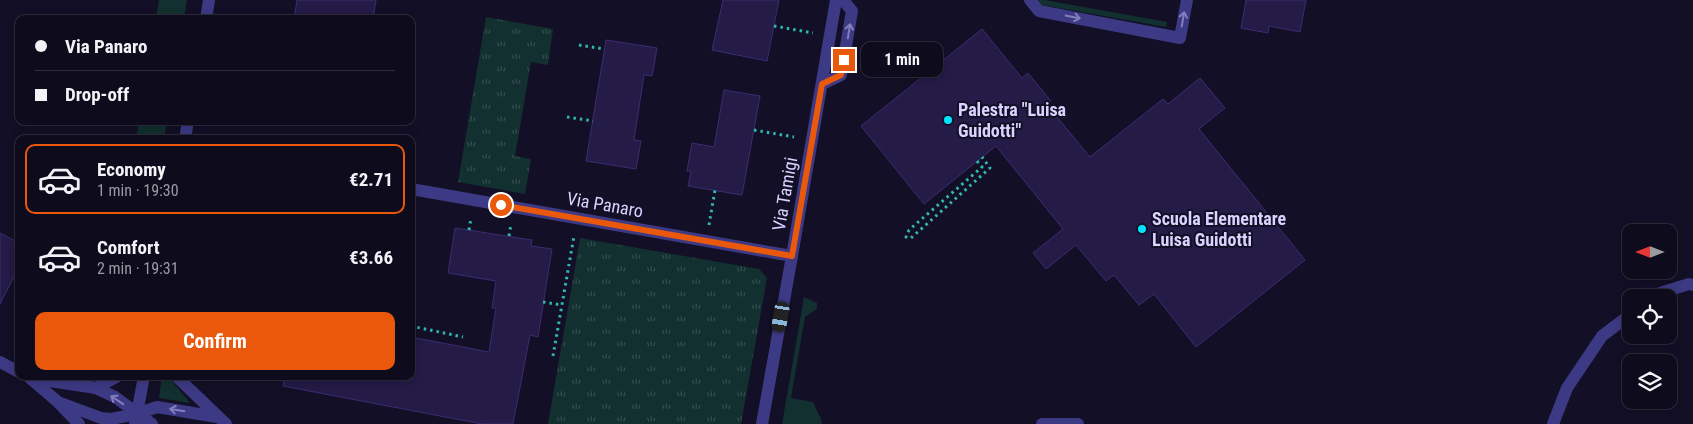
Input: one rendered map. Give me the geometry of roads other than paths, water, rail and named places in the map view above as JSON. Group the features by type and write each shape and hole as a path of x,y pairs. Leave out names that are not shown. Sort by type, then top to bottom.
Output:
{"street":[{"path":"207,15 209,0"},
{"name":"Via Tamigi","path":"762,424 836,0"},
{"path":"822,84 841,75 852,11 843,0"},
{"path":"1030,0 1039,11 1180,38 1187,0"},
{"name":"Via Panaro","path":"415,190 792,256"},
{"path":"1673,289 1689,284 1693,285"},
{"path":"1553,424 1567,388 1602,336 1622,321"},
{"path":"0,362 15,370"},
{"path":"32,380 58,402 79,424"},
{"path":"47,380 96,388 115,397 136,419"},
{"path":"96,388 111,380"},
{"path":"136,419 143,380"},
{"path":"180,380 222,420"},
{"path":"58,402 101,418 136,419 152,424"},
{"path":"136,419 157,408 222,420"},
{"path":"1042,424 1078,424"}],"place":[{"name":"Palestra \"Luisa Guidotti\"","path":"948,120"},
{"name":"Scuola Elementare Luisa Guidotti","path":"1142,229"}]}
